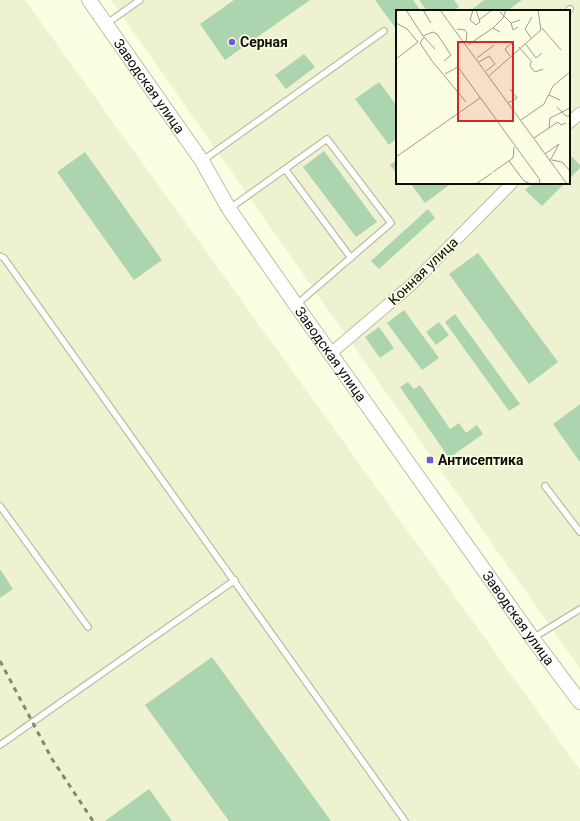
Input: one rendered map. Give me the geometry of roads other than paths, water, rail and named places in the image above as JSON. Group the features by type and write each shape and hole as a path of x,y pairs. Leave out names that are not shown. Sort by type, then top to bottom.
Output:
{"street":[{"name":"Заводская улица","path":"89,0 202,161 229,209 296,306 533,639 580,702"},
{"path":"570,122 580,112"},
{"name":"Конная улица","path":"330,354 411,285 511,184"}],"lane":[{"path":"106,24 140,0"},
{"path":"202,161 384,31"},
{"path":"229,209 327,139 391,222 296,306"},
{"path":"285,169 351,258"},
{"path":"0,256 4,258 405,821"},
{"path":"545,486 580,532"},
{"path":"0,506 88,627"},
{"path":"0,745 234,580"},
{"path":"533,639 580,610"}],"railway":[{"path":"0,661 52,759 93,821"}],"place":[{"name":"Серная","path":"232,42"},
{"name":"Антисептика","path":"430,460"}]}
